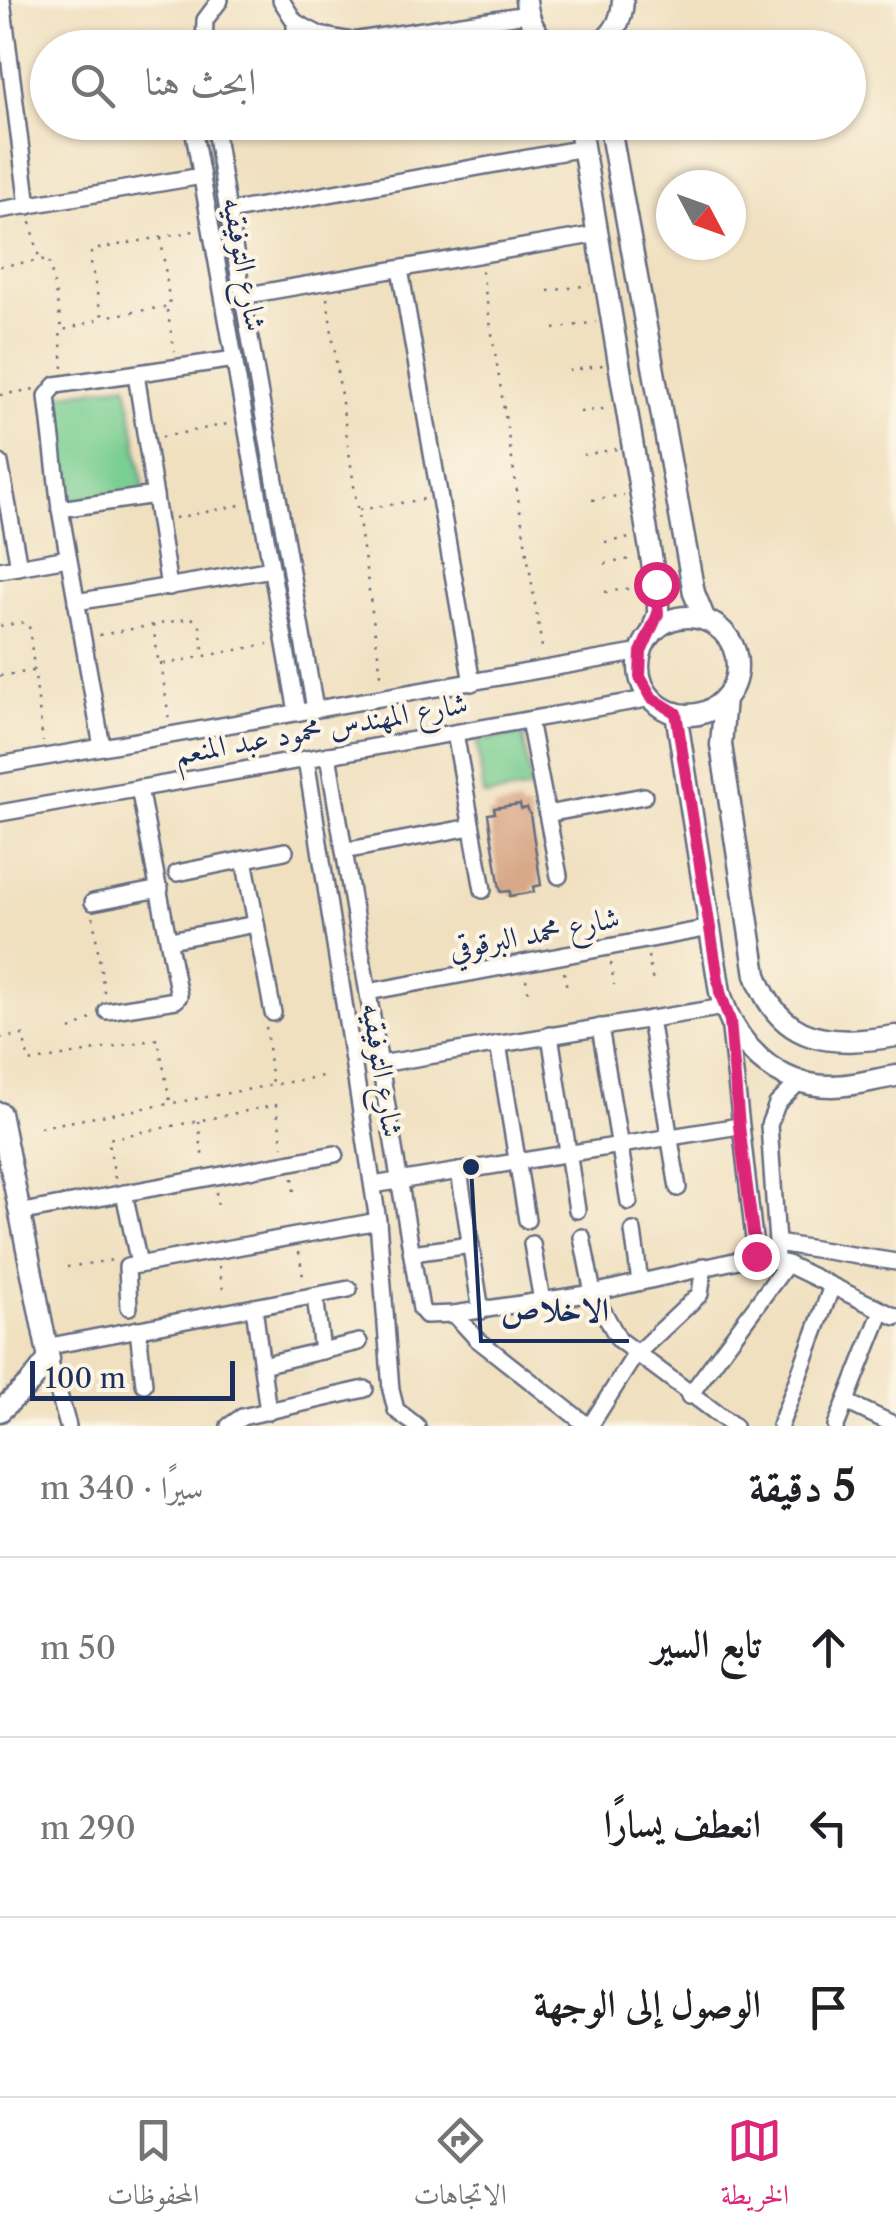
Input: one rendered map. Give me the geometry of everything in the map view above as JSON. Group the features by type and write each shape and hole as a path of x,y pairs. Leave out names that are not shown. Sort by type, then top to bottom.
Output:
{"street":[{"path":"2,0 7,104 28,206"},
{"path":"203,30 205,20 220,0"},
{"path":"615,30 623,0"},
{"path":"284,2 296,22 310,30"},
{"path":"409,30 527,7 541,30"},
{"path":"296,22 296,30"},
{"name":"شارع التوفيقيه","path":"195,140 296,712"},
{"name":"شارع التوفيقيه","path":"217,140 315,709"},
{"path":"582,140 656,584 658,614 646,643 640,677 652,698 676,713 687,715 708,711 733,686 737,660 726,635 705,620 675,618 646,643"},
{"path":"612,140 694,593 705,620"},
{"path":"228,212 584,148"},
{"path":"0,210 202,176"},
{"path":"242,296 598,234"},
{"path":"400,269 472,683"},
{"path":"102,748 60,510 46,402 60,385 234,359"},
{"path":"136,374 169,587"},
{"path":"0,463 4,509 18,566"},
{"path":"60,510 155,495"},
{"path":"0,570 68,558"},
{"path":"76,602 272,568"},
{"path":"284,641 302,638"},
{"name":"شارع المهندس محمود عبد المنعم","path":"0,765 545,670 646,643"},
{"name":"شارع المهندس محمود عبد المنعم","path":"0,812 652,698"},
{"path":"725,698 721,744 756,974 766,998 792,1026 814,1038 852,1043 896,1036"},
{"path":"676,713 727,1014 756,1256"},
{"path":"529,720 559,876"},
{"path":"455,733 483,890"},
{"name":"شارع التوفيقيه","path":"328,755 421,1309 432,1317 454,1314"},
{"name":"شارع التوفيقيه","path":"306,759 378,1221 391,1390 396,1410 418,1426"},
{"path":"107,1011 178,999 139,788"},
{"path":"547,814 644,796"},
{"path":"344,851 472,827"},
{"path":"177,873 285,850"},
{"path":"244,859 274,1012"},
{"path":"94,902 160,889"},
{"path":"170,940 256,924"},
{"name":"شارع محمد البرقوقي","path":"368,992 710,928"},
{"path":"380,1064 650,1018 727,1014"},
{"path":"727,1014 756,1057 799,1082 838,1086 896,1076"},
{"path":"650,1018 678,1188"},
{"path":"600,1027 628,1202"},
{"path":"550,1035 578,1210"},
{"path":"498,1044 527,1220"},
{"path":"690,1396 779,1255 768,1126 777,1104 799,1082"},
{"path":"0,1113 47,1353 68,1426"},
{"path":"373,1185 739,1126"},
{"path":"18,1213 335,1154"},
{"path":"459,1172 481,1311"},
{"path":"121,1194 133,1266 129,1307"},
{"path":"133,1266 378,1221"},
{"path":"633,1232 640,1282"},
{"path":"582,1238 593,1293 619,1340 726,1424"},
{"path":"532,1244 542,1302"},
{"path":"412,1253 471,1245"},
{"path":"779,1255 889,1314 836,1426"},
{"path":"454,1314 593,1293 756,1256 896,1262"},
{"path":"454,1314 476,1339 589,1426 635,1355 700,1294 704,1266"},
{"path":"780,1426 832,1286"},
{"path":"0,1411 30,1383 47,1353 138,1330 349,1290"},
{"path":"315,1296 322,1351"},
{"path":"254,1307 268,1412"},
{"path":"138,1330 144,1384"},
{"path":"262,1365 359,1342"},
{"path":"228,1426 242,1417 365,1389"},
{"path":"846,1402 895,1424"}],"path":[{"path":"28,206 39,260"},
{"path":"108,316 98,310 90,251 210,228"},
{"path":"62,329 108,316 166,308 171,303 161,238"},
{"path":"479,255 545,670"},
{"path":"0,266 50,261 62,329 60,385 0,394"},
{"path":"324,282 385,698"},
{"path":"548,292 606,283"},
{"path":"166,308 178,368"},
{"path":"554,329 612,319"},
{"path":"570,370 619,362"},
{"path":"580,412 626,406"},
{"path":"146,440 247,421"},
{"path":"584,455 633,446"},
{"path":"592,500 641,493"},
{"path":"358,510 440,496"},
{"path":"159,521 260,501"},
{"path":"605,542 649,545"},
{"path":"605,564 649,545"},
{"path":"605,592 656,584"},
{"path":"82,638 196,619 204,656"},
{"path":"0,626 28,624 45,757"},
{"path":"152,625 171,736"},
{"path":"161,663 284,641"},
{"path":"0,676 34,671"},
{"path":"70,1030 107,1011 91,906 94,902"},
{"path":"646,940 653,984"},
{"path":"608,947 614,985"},
{"path":"561,956 567,989"},
{"path":"522,963 530,997"},
{"path":"272,1084 266,1032 274,1012"},
{"path":"0,1038 24,1034 29,1062 158,1039 170,1103"},
{"path":"40,1128 328,1074"},
{"path":"121,1194 108,1139 198,1121 276,1106 286,1162"},
{"path":"198,1121 206,1178"},
{"path":"296,1236 303,1277"},
{"path":"216,1250 223,1290"},
{"path":"67,1267 111,1259 133,1266"}],"green space":[{"path":"127,384 144,490 69,502 53,396"},
{"path":"523,734 531,789 484,796 477,741"}],"building":[{"path":"520,804 530,814 541,885 533,887 534,892 510,896 510,891 501,892 488,814 495,813 494,808"}],"place":[{"name":"الاخلاص","path":"471,1167"}],"route":[{"path":"656,584 658,614 641,652 640,677 658,705 676,713 720,992 730,1021 756,1256"}]}
